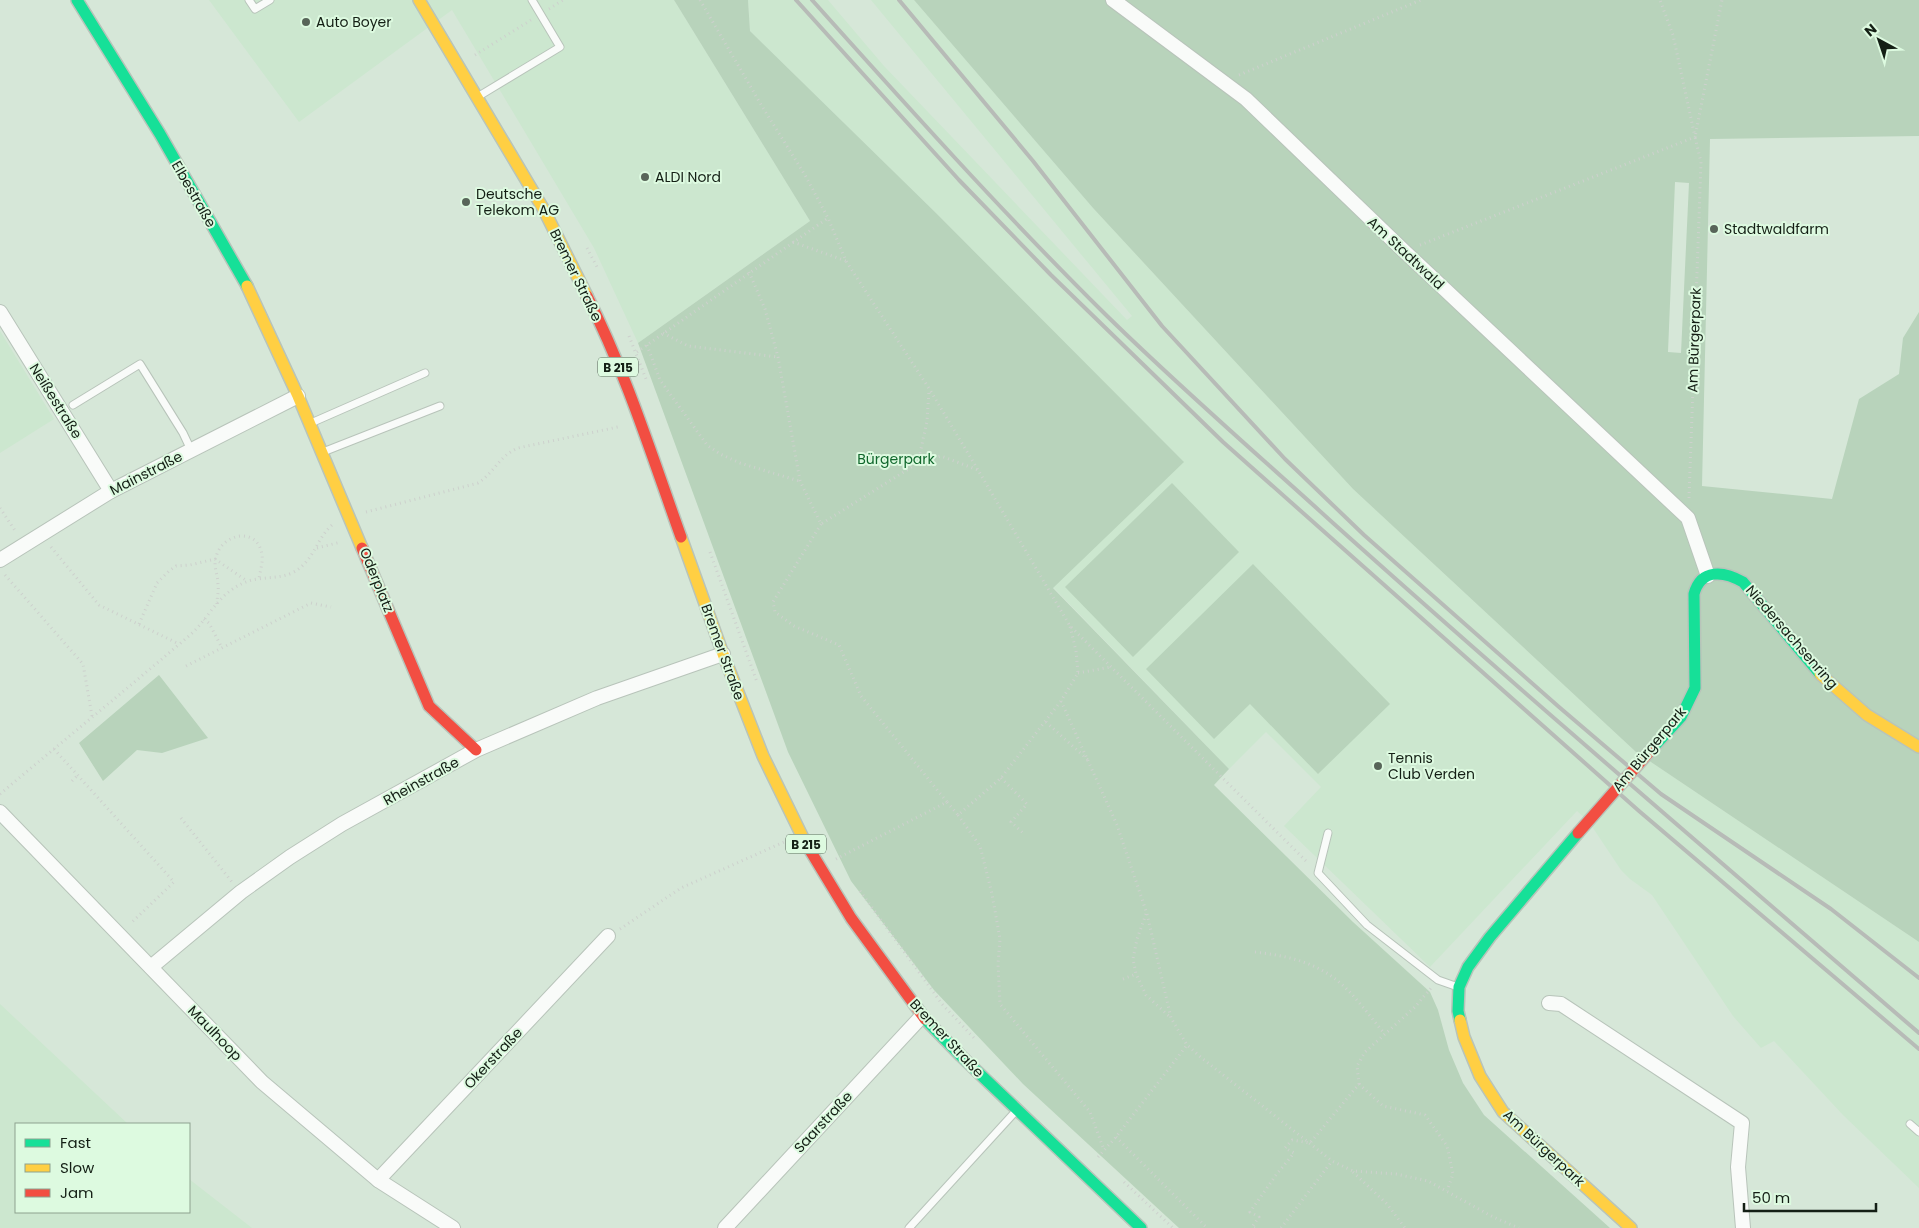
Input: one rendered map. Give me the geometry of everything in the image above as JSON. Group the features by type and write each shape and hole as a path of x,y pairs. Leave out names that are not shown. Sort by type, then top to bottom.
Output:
{"street":[{"name":"Elbestraße","path":"77,0 160,134 251,294 298,396"},
{"name":"Bremer Straße","path":"419,0 544,210 599,320 639,419 723,654 763,756 801,835 851,918 922,1016 961,1056 1141,1228"},
{"name":"Am Stadtwald","path":"1112,0 1246,99 1404,251 1688,518"},
{"name":"Neißestraße","path":"0,312 111,491"},
{"name":"Oderplatz","path":"298,396 429,706 476,750"},
{"name":"Mainstraße","path":"0,560 111,491 298,396"},
{"path":"1688,518 1708,576"},
{"name":"Niedersachsenring","path":"1708,576 1725,574 1734,576 1743,582 1801,652 1837,690 1866,714 1919,747"},
{"name":"Am Bürgerpark","path":"1631,1228 1503,1112 1480,1076 1464,1037 1458,1011 1459,987 1468,966 1490,937 1681,716 1695,688 1694,594 1698,583 1708,576"},
{"name":"Rheinstraße","path":"151,967 241,892 290,857 342,824 476,750 597,698 723,654"},
{"name":"Maulhoop","path":"0,812 262,1082 378,1180 453,1228"},
{"name":"Okerstraße","path":"378,1180 608,936"},
{"path":"1549,1003 1561,1004 1742,1123 1738,1167 1743,1228"},
{"name":"Saarstraße","path":"725,1228 922,1016"}],"lane":[{"path":"250,0 255,9 270,0"},
{"path":"477,97 560,47 532,0"},
{"path":"73,405 140,364 191,450"},
{"path":"310,424 425,373"},
{"path":"323,452 440,406"},
{"path":"1328,833 1318,873 1367,925 1438,980 1459,987"},
{"path":"909,1228 1017,1110"},
{"path":"1910,1124 1919,1132"}],"path":[{"path":"469,51 472,57 563,0"},
{"path":"700,0 763,108 805,175 828,218 846,261 930,390 1070,626 1318,873"},
{"path":"1222,82 1421,0"},
{"name":"Am Bürgerpark","path":"1660,0 1673,35 1700,162 1688,518"},
{"path":"1404,251 1695,137 1722,0"},
{"path":"636,352 828,218"},
{"path":"792,242 846,261"},
{"path":"585,243 601,275"},
{"path":"749,272 765,310 778,357 800,481 821,524"},
{"path":"664,333 688,346 778,357"},
{"path":"629,335 650,388"},
{"path":"647,345 660,380 707,445 720,454 740,462 800,481"},
{"path":"918,463 927,421 930,390"},
{"path":"0,794 179,644 230,592 247,581 259,578 278,578 293,572 310,559 317,548 318,541 333,524 366,512 478,483 486,478 507,452 518,448 618,427"},
{"path":"978,470 942,456 918,463 821,524 773,602 775,612 794,626 839,645 862,696 958,815 980,846 992,894 1000,939 998,964 1000,1004 1090,1112 1104,1150"},
{"path":"0,508 13,526 22,545"},
{"path":"218,604 215,559 221,546 228,539 236,536 249,537 256,542 262,554 259,578"},
{"path":"317,548 346,541"},
{"path":"707,545 758,684"},
{"path":"50,546 100,605 179,644"},
{"path":"139,624 156,583 176,566 215,559 247,581"},
{"path":"5,575 83,664 92,717"},
{"path":"186,666 311,603 331,607"},
{"path":"204,619 209,623 222,648"},
{"path":"958,815 1001,778 1062,701 1078,673 1076,651 1070,626"},
{"path":"1078,673 1111,666"},
{"path":"1062,701 1117,825 1147,914 1171,1018"},
{"path":"1046,722 1090,762"},
{"path":"54,749 174,882 120,934"},
{"path":"72,781 78,775"},
{"path":"1001,778 1027,804 1011,822 1023,833"},
{"path":"836,858 947,802"},
{"path":"181,818 241,892"},
{"path":"608,936 681,888 801,835"},
{"path":"832,850 842,866"},
{"path":"858,889 942,1004 981,1045"},
{"path":"1147,914 1137,939 1134,959 1136,974 1146,995 1171,1018 1187,1045 1332,1161 1353,1171 1387,1204 1405,1228"},
{"path":"1255,952 1287,956 1325,972 1351,993 1384,1033"},
{"path":"1123,980 1136,974"},
{"path":"1310,1143 1358,1084 1357,1066 1364,1052 1414,1007 1438,980"},
{"path":"1098,1157 1116,1137 1187,1045"},
{"path":"1358,1084 1383,1106 1425,1114 1447,1146 1454,1174 1447,1191"},
{"path":"1116,1137 1206,1228"},
{"path":"1255,1228 1252,1227 1259,1217 1250,1212 1294,1153 1285,1148 1292,1140 1310,1143"},
{"path":"1091,1150 1105,1163"},
{"path":"1282,1228 1332,1161"},
{"path":"1353,1171 1396,1174 1428,1181 1493,1217 1520,1228"},
{"path":"1118,1176 1173,1228"}],"shaded area":[{"path":"209,0 674,0 810,221 638,343 594,248 452,10 299,122"},
{"path":"748,0 828,0 884,66 1127,320 1132,316 871,0 914,0 1093,208 1353,489 1636,752 1919,942 1919,1188 1843,1115 1774,1041 1761,1048 1733,1016 1652,895 1621,870 1589,822 1577,811 1430,967 1284,826 1321,787 1266,732 1229,769 1053,587 1183,461 936,213 750,31"},
{"path":"0,331 54,419 0,453"},
{"path":"0,1004 127,1123 15,1123 15,1213 190,1213 190,1180 252,1228 0,1228"}],"green space":[{"name":"Bürgerpark","path":"674,0 748,0 750,31 936,213 1184,462 1053,588 1229,769 1214,785 1353,922 1430,992 1438,1010 1449,1050 1463,1083 1484,1115 1610,1228 1179,1228 1023,1084 934,990 851,881 788,752 638,343 810,221"},
{"path":"914,0 1919,0 1919,136 1710,139 1702,486 1832,499 1859,399 1899,374 1903,338 1919,312 1919,942 1636,752 1353,489 1093,208","holes":["1675,182 1689,183 1681,353 1668,352"]},
{"path":"1172,483 1239,552 1133,657 1065,587"},
{"path":"1253,564 1390,704 1318,774 1250,704 1214,739 1146,669"},
{"path":"159,675 208,738 162,753 137,750 103,781 79,743"}],"railway":[{"path":"796,0 959,180 1051,275 1223,442 1639,811 1919,1049"},
{"path":"812,0 1028,236 1159,366 1478,652 1919,1033"},
{"path":"899,0 1033,161 1162,326 1285,459 1364,535 1661,794 1831,909 1919,978"}],"traffic: fast":[{"path":"77,0 160,134 247,286"},
{"path":"1649,752 1681,717 1695,688 1694,594 1697,586 1708,576 1721,574 1743,582 1820,674"},
{"path":"1460,1020 1458,1011 1459,987 1468,967 1490,937 1578,833"},
{"path":"925,1019 961,1056 1141,1228"}],"traffic: slow":[{"path":"419,0 544,210 587,296"},
{"path":"247,286 298,396 362,548"},
{"path":"681,537 723,654 763,756 805,842"},
{"path":"1820,674 1867,715 1919,747"},
{"path":"1460,1020 1464,1037 1480,1076 1503,1112 1631,1228"}],"traffic: jam":[{"path":"587,296 626,385 681,537"},
{"path":"362,548 429,706 476,750"},
{"path":"1578,833 1649,752"},
{"path":"805,842 851,918 925,1019"}],"place":[{"name":"Auto Boyer","path":"306,22"},
{"name":"ALDI Nord","path":"645,177"},
{"name":"Deutsche Telekom AG","path":"466,202"},
{"name":"Stadtwaldfarm","path":"1714,229"},
{"name":"Tennis Club Verden","path":"1378,766"}]}
